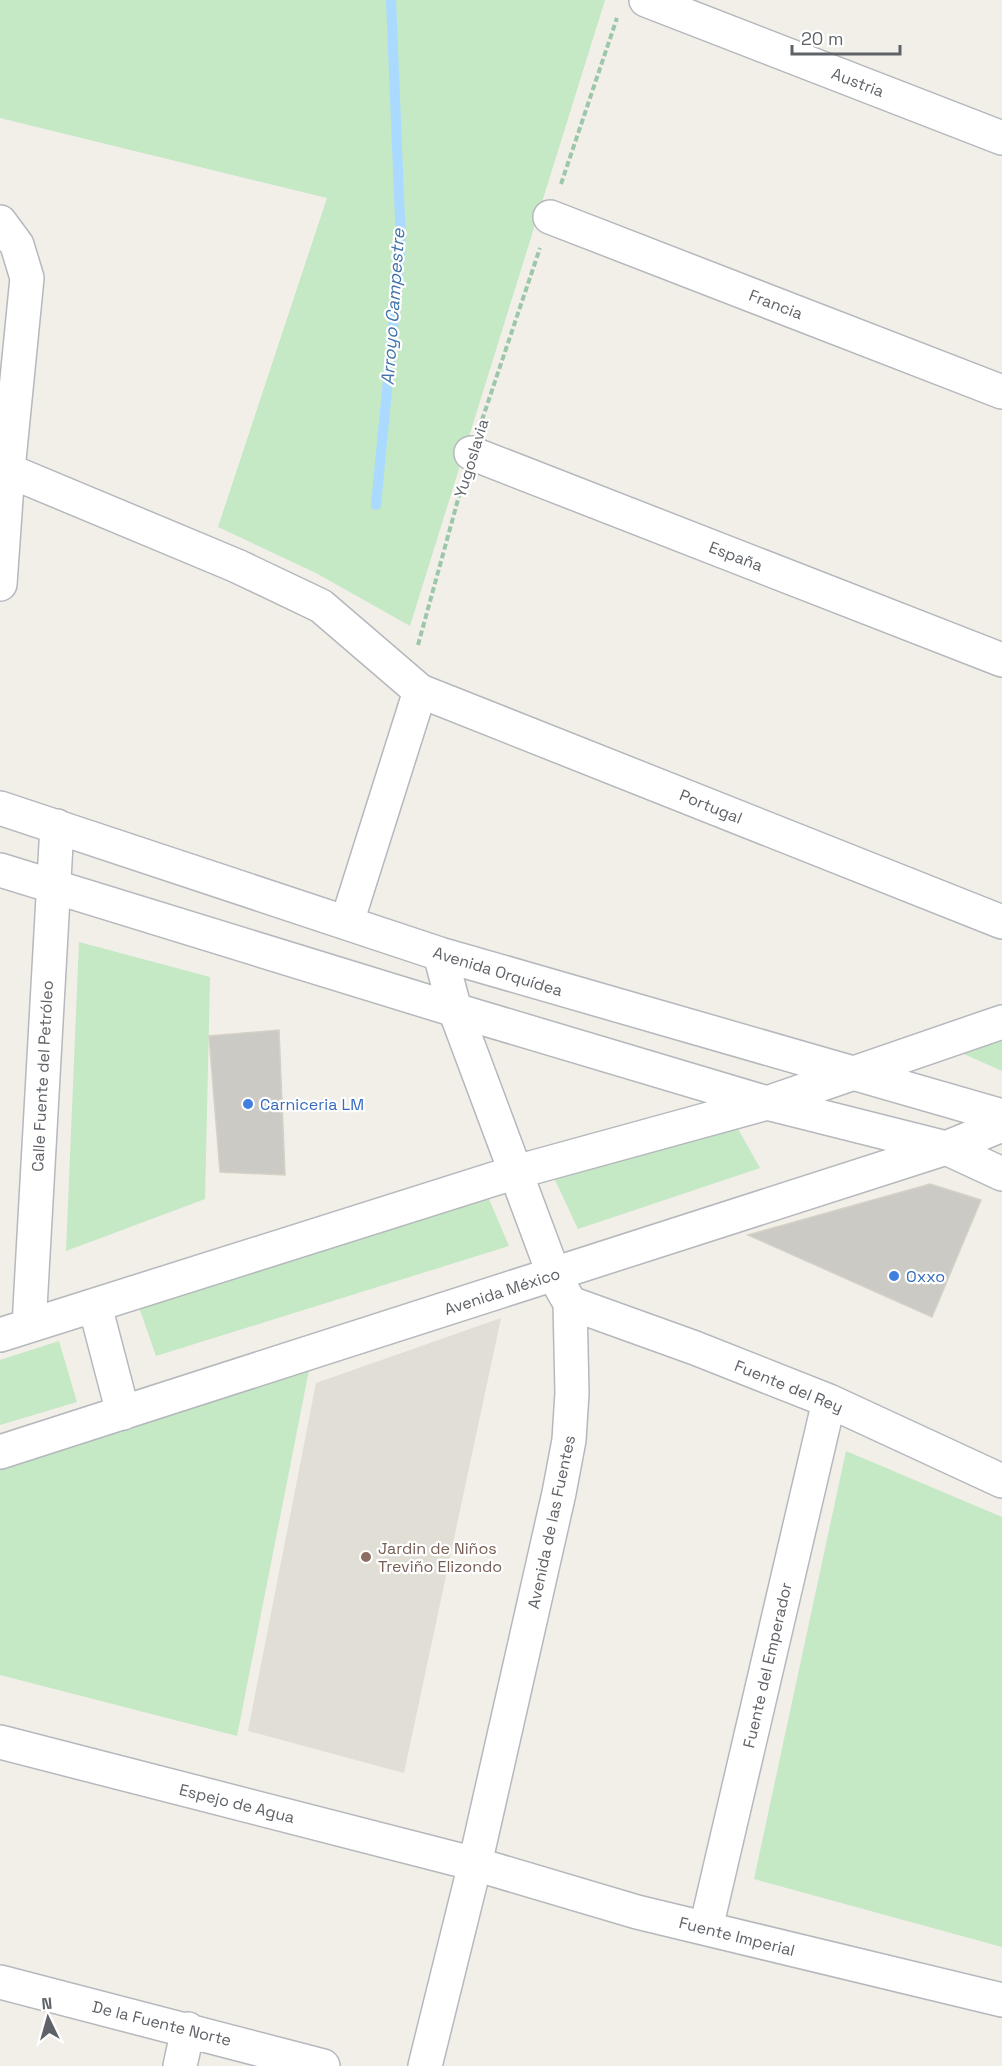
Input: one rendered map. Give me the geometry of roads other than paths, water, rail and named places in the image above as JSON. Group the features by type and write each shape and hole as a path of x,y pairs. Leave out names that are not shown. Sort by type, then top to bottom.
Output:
{"street":[{"name":"Austria","path":"633,5 1002,138"},
{"name":"Francia","path":"550,217 1002,392"},
{"path":"0,222 17,245 27,278 4,468 0,584"},
{"name":"España","path":"471,453 1002,660"},
{"name":"Portugal","path":"4,468 237,567 321,606 420,691 1002,922"},
{"path":"347,922 420,691"},
{"name":"Avenida Orquídea","path":"0,808 440,954 1002,1116"},
{"name":"Calle Fuente del Petróleo","path":"15,1330 57,826"},
{"path":"0,870 767,1103 946,1148 1002,1174"},
{"name":"Avenida de las Fuentes","path":"425,2066 475,1864 569,1440 572,1393 570,1303 554,1275 455,1010 440,954"},
{"path":"15,1330 516,1172 767,1103 1002,1022"},
{"name":"Avenida México","path":"0,1452 946,1148 1002,1125"},
{"name":"Fuente del Rey","path":"570,1303 695,1348 829,1401 1002,1481"},
{"path":"95,1306 123,1413"},
{"name":"Fuente del Emperador","path":"706,1928 829,1401"},
{"name":"Espejo de Agua","path":"0,1742 475,1864"},
{"name":"Fuente Imperial","path":"475,1864 558,1890 1002,2000"},
{"name":"De la Fuente Norte","path":"0,1982 188,2029 323,2066"},
{"path":"180,2066 188,2029"}],"waterway":[{"name":"Arroyo Campestre","path":"376,505 401,244 391,0"}],"place":[{"name":"Carniceria LM","path":"248,1104"},
{"name":"Oxxo","path":"894,1276"},
{"name":"Jardin de Niños Treviño Elizondo","path":"366,1557"}]}
